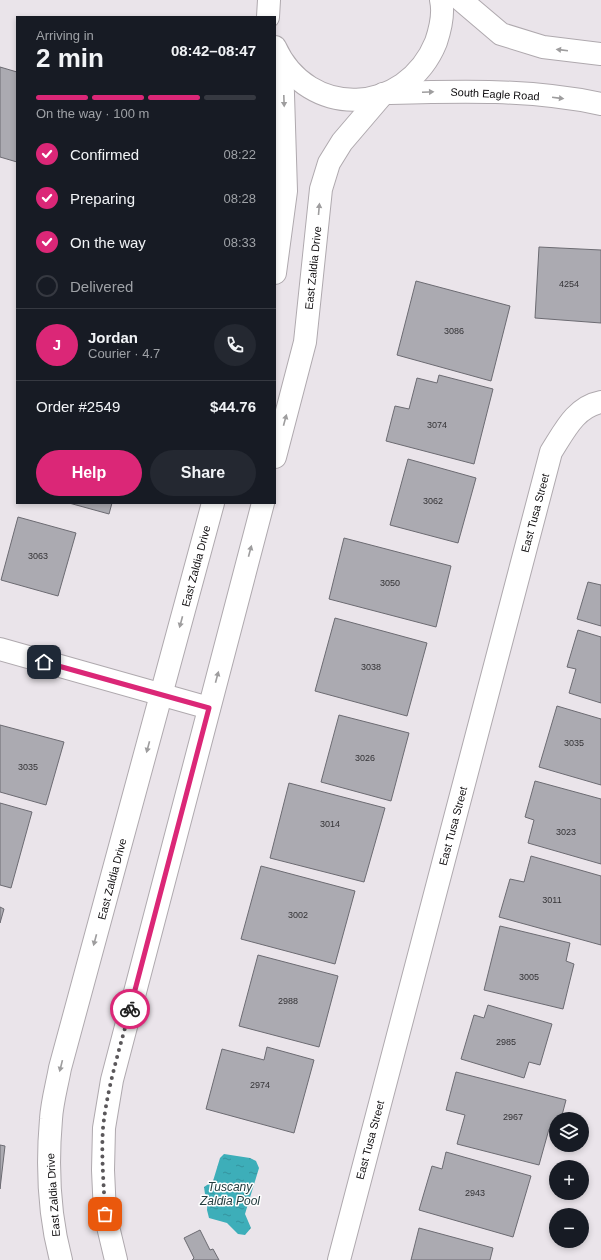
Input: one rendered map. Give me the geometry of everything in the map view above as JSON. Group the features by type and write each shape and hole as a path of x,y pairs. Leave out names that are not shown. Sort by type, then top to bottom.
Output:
{"street":[{"path":"278,54 303,84 330,97 360,100 386,94 413,78 430,57 440,31 441,0"},
{"path":"461,0 501,34 543,47 601,54"},
{"path":"276,266 286,191 278,54"},
{"name":"South Eagle Road","path":"386,94 467,91 533,95 601,104"},
{"name":"East Zaldia Drive","path":"276,454 305,342 321,189 329,163 342,142 386,94"},
{"name":"East Tusa Street","path":"339,1260 551,452 570,422 595,403"},
{"name":"East Zaldia Drive","path":"61,1260 53,1230 50,1177 50,1119 60,1068 213,504"},
{"path":"116,1260 105,1214 103,1170 104,1128 112,1080 263,504"},
{"path":"0,649 209,708"}],"water":[{"name":"Tuscany Zaldia Pool","path":"224,1154 250,1158 256,1161 259,1168 245,1214 251,1228 245,1235 238,1234 227,1223 209,1218 207,1210 208,1196 205,1194 204,1187 213,1181 220,1158"}],"building":[{"path":"0,67 16,72 16,162 0,157"},
{"path":"539,247 601,250 601,323 535,318"},
{"path":"416,281 510,306 491,381 397,355"},
{"path":"439,375 493,389 474,464 386,441 395,406 409,409 417,378 437,383"},
{"path":"408,459 476,478 458,543 390,525"},
{"path":"73,504 112,504 109,514"},
{"path":"18,517 76,533 58,596 1,580"},
{"path":"344,538 451,566 436,627 329,599"},
{"path":"588,582 601,585 601,626 577,619"},
{"path":"335,618 427,643 407,716 315,691"},
{"path":"578,630 601,637 601,703 569,693 576,669 567,667"},
{"path":"557,706 601,719 601,785 539,767"},
{"path":"339,715 409,733 391,801 321,782"},
{"path":"0,725 64,742 46,805 0,792"},
{"path":"535,781 601,799 601,864 528,843 534,820 525,817"},
{"path":"289,783 385,808 364,882 270,858"},
{"path":"0,803 32,812 11,888 0,885"},
{"path":"531,856 601,876 601,945 499,917 510,879 524,882"},
{"path":"261,866 355,891 335,964 241,939"},
{"path":"0,907 4,909 0,923"},
{"path":"500,926 570,943 566,961 574,964 563,1009 484,990"},
{"path":"258,955 338,976 319,1047 239,1026"},
{"path":"488,1005 552,1024 540,1065 529,1062 524,1078 461,1059 474,1015 484,1018"},
{"path":"267,1047 314,1060 294,1133 206,1109 222,1049 264,1060"},
{"path":"456,1072 566,1100 563,1112 549,1112 549,1129 539,1165 457,1144 465,1115 446,1110"},
{"path":"0,1145 5,1146 0,1189"},
{"path":"446,1152 531,1176 513,1237 419,1210 432,1166 442,1169"},
{"path":"419,1228 493,1248 490,1260 411,1260"},
{"path":"200,1230 210,1250 213,1249 219,1260 192,1260 194,1258 184,1238"}],"way so far":[{"path":"105,1214 103,1170 104,1128 112,1080 130,1009"}],"route":[{"path":"44,662 209,708 130,1009"}]}
